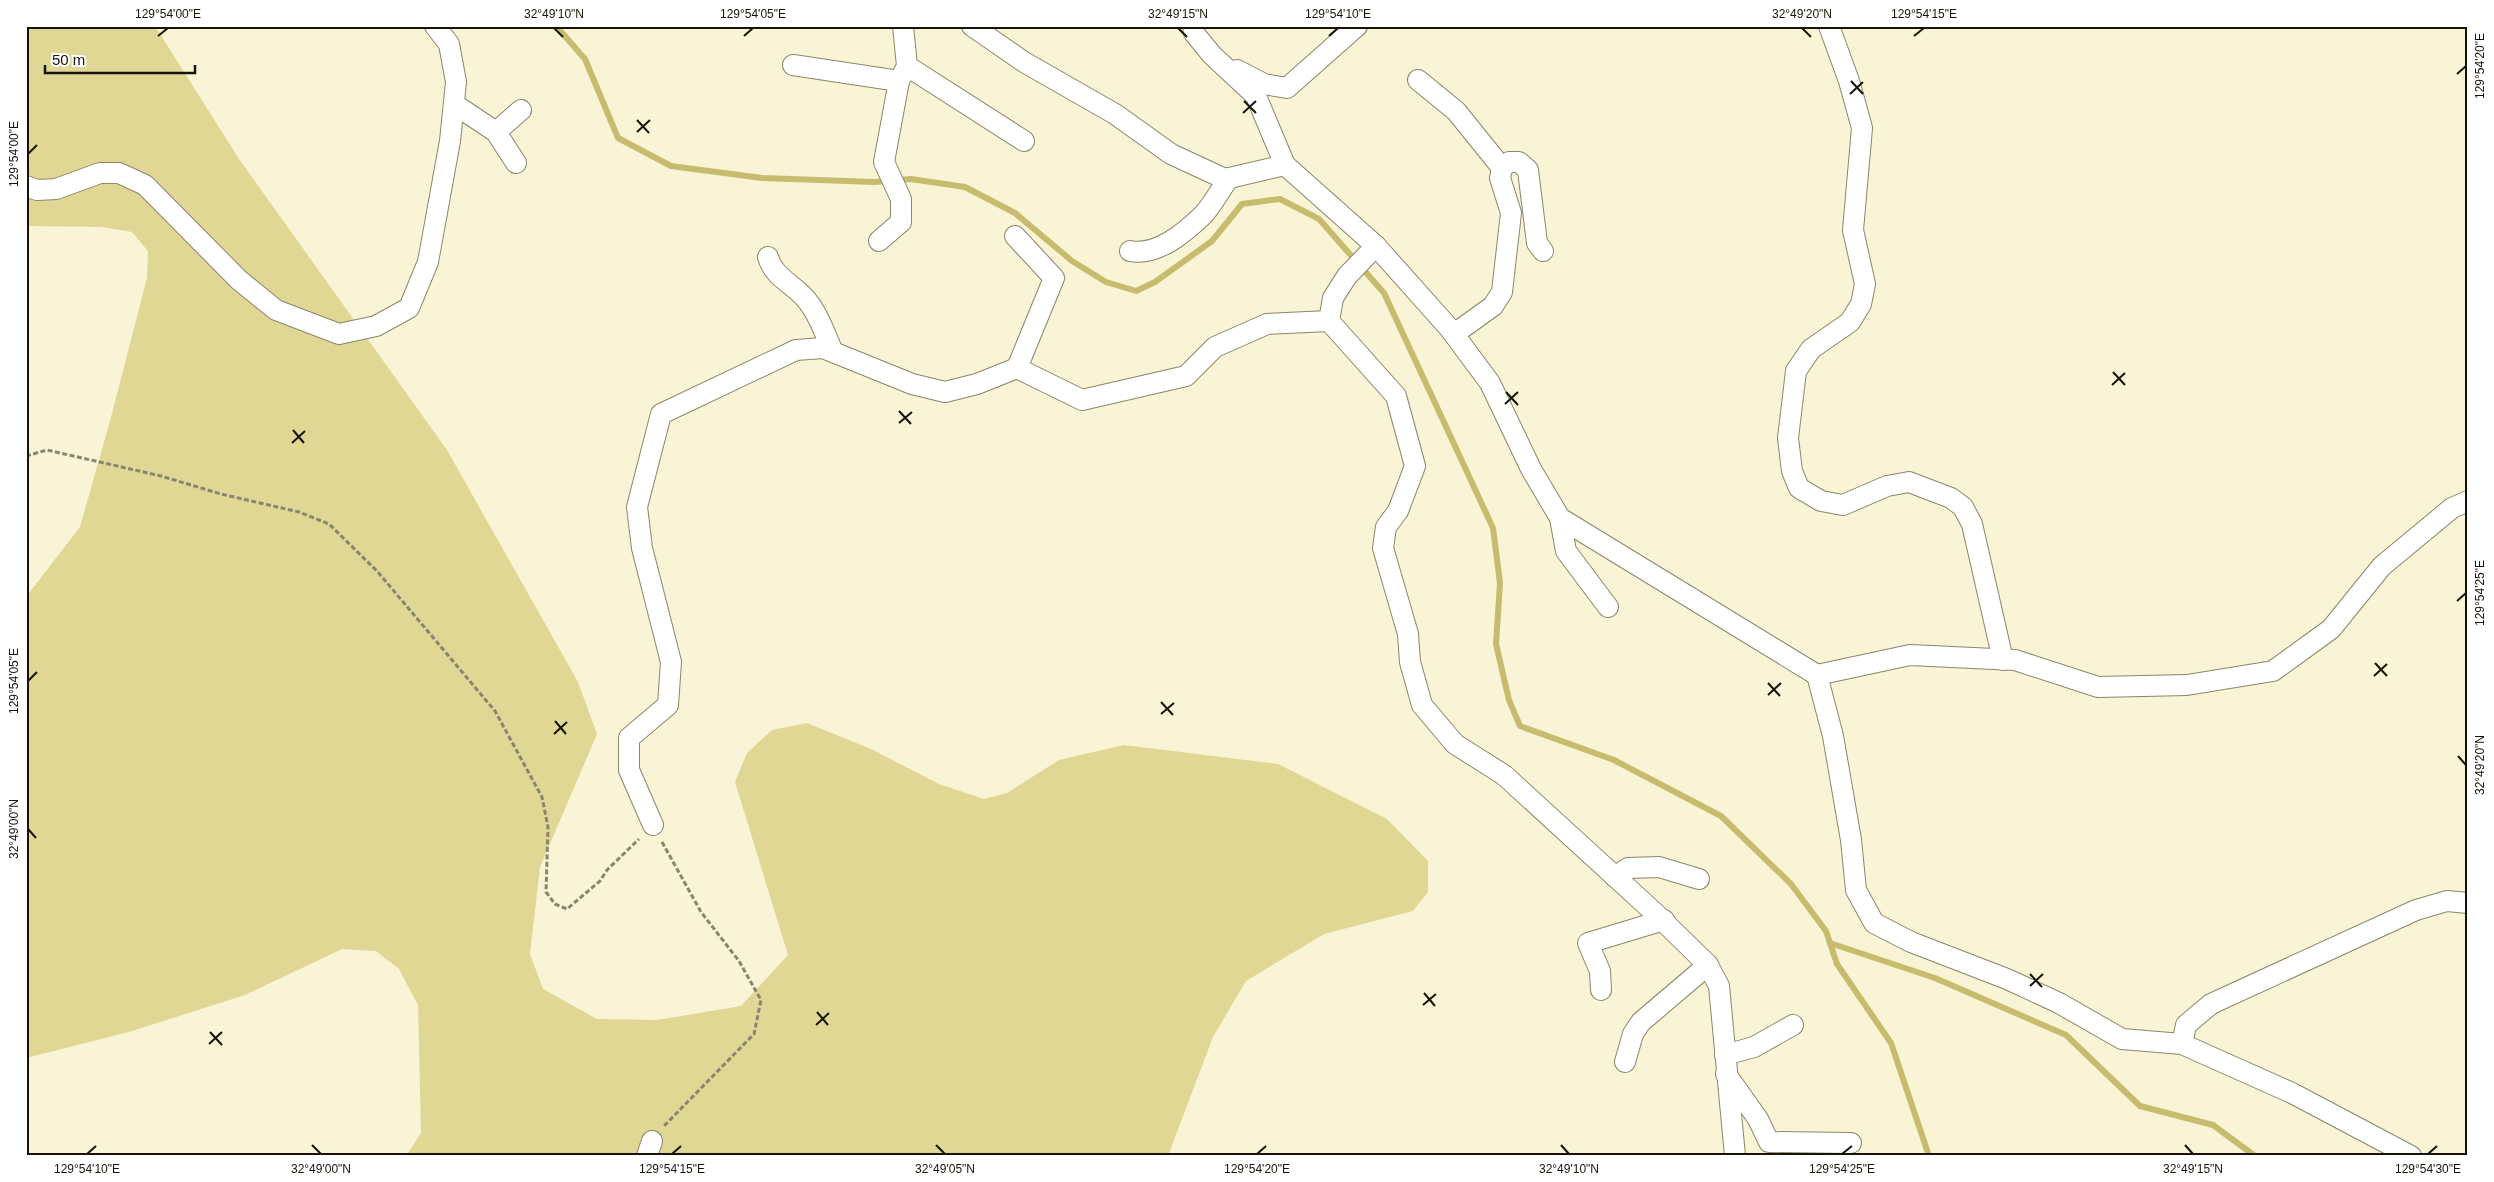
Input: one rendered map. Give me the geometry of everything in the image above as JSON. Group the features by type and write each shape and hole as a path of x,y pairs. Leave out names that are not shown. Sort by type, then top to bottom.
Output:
{"street":[{"path":"26,186 37,190 56,189 100,173 119,173 145,184 238,280 276,310 339,334 376,326 409,308 428,262 450,141 456,82 449,44 435,26"},
{"path":"879,240 901,222 901,199 884,162 903,73 903,26"},
{"path":"972,26 1024,62 1114,114 1171,154 1225,179 1285,165"},
{"path":"1193,26 1194,33 1227,69 1256,96 1285,165 1454,334 1490,383 1531,468 1560,518 1566,552 1608,607"},
{"path":"1227,69 1239,70 1264,84 1287,88 1357,26"},
{"path":"1829,26 1849,81 1862,128 1854,230 1865,284 1861,304 1850,322 1811,350 1796,371 1788,438 1792,470 1799,488 1821,501 1843,505 1887,486 1909,482 1950,498 1963,507 1972,524 2003,660"},
{"path":"793,65 903,73 1024,141"},
{"path":"1418,80 1456,111 1502,168"},
{"path":"454,104 496,132 516,163"},
{"path":"496,132 521,110"},
{"path":"1454,334 1493,306 1502,292 1511,213 1500,178 1502,168 1509,162 1519,162 1528,170 1537,244 1543,252"},
{"path":"1130,252 1143,253 1159,248 1176,236 1202,216 1229,178"},
{"path":"653,825 629,770 629,738 668,705 671,662 642,548 637,507 660,414 796,350 823,348 912,384 945,392 977,384 1017,368 1054,278 1015,236"},
{"path":"1329,322 1333,298 1349,275 1372,250"},
{"path":"768,257 770,265 778,274 805,297 820,322 834,352"},
{"path":"1017,368 1082,400 1186,376 1215,347 1267,324 1329,322 1396,396 1415,466 1398,511 1386,528 1383,548 1408,634 1410,662 1422,705 1455,744 1504,775 1544,809 1615,877 1664,920 1708,965 1719,986 1735,1156"},
{"path":"1560,518 1817,675 1910,655 2015,660 2098,687 2187,685 2273,671 2331,629 2382,566 2452,508 2468,500"},
{"path":"1817,675 1833,736 1851,840 1856,890 1874,923 1911,942 2007,979 2059,1003 2122,1039 2182,1044 2292,1093 2411,1156"},
{"path":"1615,877 1628,868 1658,867 1699,879"},
{"path":"2182,1044 2186,1024 2211,1004 2416,910 2448,901 2468,903"},
{"path":"1601,990 1600,970 1588,943 1664,920"},
{"path":"1625,1062 1633,1034 1641,1022 1708,965"},
{"path":"1726,1065 1793,1025"},
{"path":"1726,1065 1758,1118 1769,1142 1850,1142"}],"path":[{"path":"26,456 47,450 161,476 221,494 299,512 329,524 377,570 494,711 542,797 548,827 546,892 555,904 567,909 600,881 607,870 653,825 701,912 739,961 762,1000 754,1034 674,1114 649,1148"}],"shaded area":[{"path":"26,26 155,26 239,159 447,450 578,682 597,734 540,867 530,954 543,989 597,1019 657,1020 741,1006 788,955 735,782 747,753 772,730 807,723 871,749 939,784 984,799 1007,793 1059,760 1124,745 1278,764 1387,819 1428,861 1428,892 1413,911 1324,934 1246,981 1213,1037 1168,1156 406,1156 421,1133 418,1005 399,969 376,951 342,949 245,995 129,1032 26,1058 26,597 80,527 147,278 148,251 132,232 101,227 26,226"}],"waterway":[{"path":"556,26 585,59 618,138 671,166 762,178 875,182 911,179 965,187 1015,213 1072,261 1106,282 1136,291 1155,282 1212,241 1242,204 1280,199 1319,219 1384,293 1493,528 1500,583 1496,644 1509,700 1520,726 1614,760 1721,816 1791,884 1826,931 1837,964 1891,1043 1929,1156"},
{"path":"1830,943 1935,978 2066,1035 2140,1106 2213,1125 2255,1156"}]}
